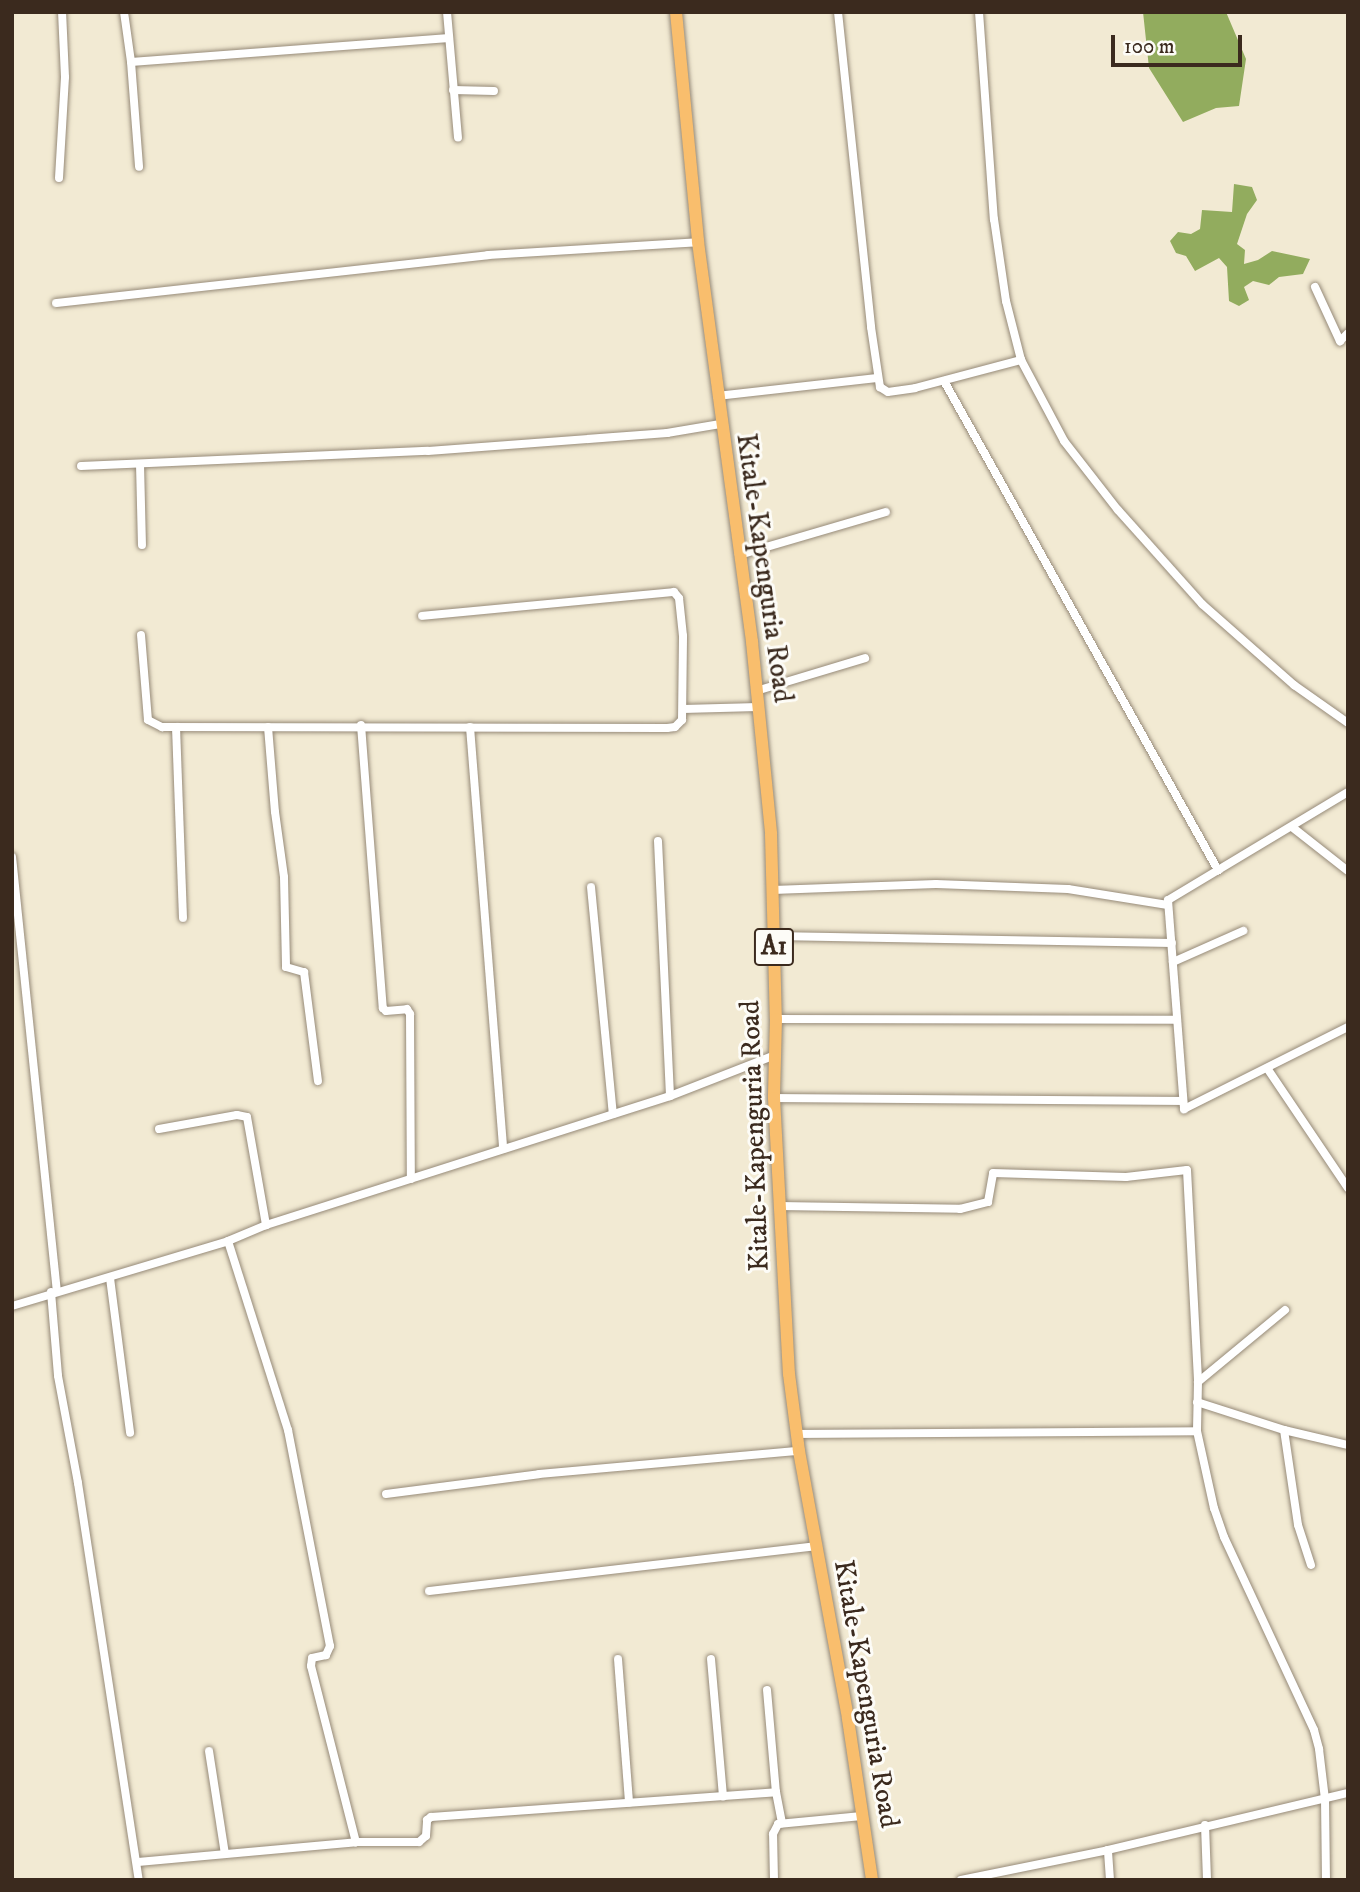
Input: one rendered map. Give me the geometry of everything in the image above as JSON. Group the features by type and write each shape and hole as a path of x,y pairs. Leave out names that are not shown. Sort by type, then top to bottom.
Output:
{"highway":[{"name":"Kitale-Kapenguria Road","path":"676,12 698,242 758,707 771,834 776,1019 774,1098 786,1338 799,1451 848,1719 873,1880"}],"street":[{"path":"59,178 65,77 61,12"},
{"path":"124,12 131,62 139,167"},
{"path":"447,12 458,138"},
{"path":"838,12 880,387 888,392 944,382 1021,360"},
{"path":"979,12 994,219 1006,301 1021,360 1064,441 1118,510 1194,595 1294,685 1348,723"},
{"path":"131,62 449,38"},
{"path":"453,90 494,91"},
{"path":"56,303 488,255 698,242"},
{"path":"1315,287 1340,341 1348,333"},
{"path":"717,396 877,378"},
{"path":"944,382 1218,870"},
{"path":"81,466 428,451 667,433 720,425"},
{"path":"140,464 142,545"},
{"path":"739,555 886,512"},
{"path":"141,635 148,720 156,725 667,728 679,725 682,720 683,636 679,598 674,592 422,616"},
{"path":"756,691 865,658"},
{"path":"682,709 758,707"},
{"path":"360,725 383,1008 386,1011 407,1009 410,1014 411,1179"},
{"path":"176,727 183,918"},
{"path":"268,727 275,813 285,877 286,967 304,972 318,1081"},
{"path":"470,727 503,1149"},
{"path":"1348,792 1168,900 1175,1020 1184,1109 1348,1027"},
{"path":"1292,827 1348,870"},
{"path":"658,841 670,1096"},
{"path":"12,857 54,1291 58,1376 139,1880"},
{"path":"773,890 936,884 1042,888 1068,889 1168,905"},
{"path":"591,887 613,1114"},
{"path":"1173,962 1243,930"},
{"path":"774,936 1172,943"},
{"path":"776,1019 1175,1020"},
{"path":"12,1306 54,1291 110,1278 228,1241 266,1225 670,1096 775,1055"},
{"path":"1267,1068 1348,1188"},
{"path":"774,1098 1184,1101"},
{"path":"159,1129 237,1115 247,1117 266,1225"},
{"path":"779,1206 960,1209 988,1202 993,1173 1126,1177 1187,1170 1198,1382 1197,1431 1213,1508 1224,1537 1314,1730 1325,1799 1326,1880"},
{"path":"228,1241 288,1430 330,1646 326,1655 312,1658 311,1666 341,1774 356,1843"},
{"path":"110,1278 130,1433"},
{"path":"1198,1382 1285,1310"},
{"path":"1197,1402 1284,1430 1348,1445"},
{"path":"1284,1430 1298,1525 1311,1565"},
{"path":"797,1434 1197,1431"},
{"path":"386,1494 539,1474 799,1451"},
{"path":"429,1591 815,1546"},
{"path":"711,1658 723,1796"},
{"path":"618,1659 629,1803"},
{"path":"767,1690 776,1792 782,1824"},
{"path":"209,1751 225,1854"},
{"path":"138,1863 356,1843 419,1842 426,1836 427,1820 431,1817 776,1792"},
{"path":"961,1880 1108,1850 1348,1793"},
{"path":"774,1880 775,1827 862,1816"},
{"path":"1205,1825 1207,1880"},
{"path":"1108,1850 1110,1880"}],"green space":[{"path":"1143,12 1226,12 1246,59 1239,106 1216,108 1183,122 1149,68"},
{"path":"1234,184 1252,187 1257,200 1247,214 1237,244 1245,250 1244,264 1258,260 1272,251 1310,259 1303,274 1279,277 1269,285 1253,281 1244,287 1249,300 1239,306 1229,301 1227,267 1219,258 1195,271 1186,256 1176,253 1170,241 1178,232 1191,234 1200,229 1202,210 1232,212"}]}
